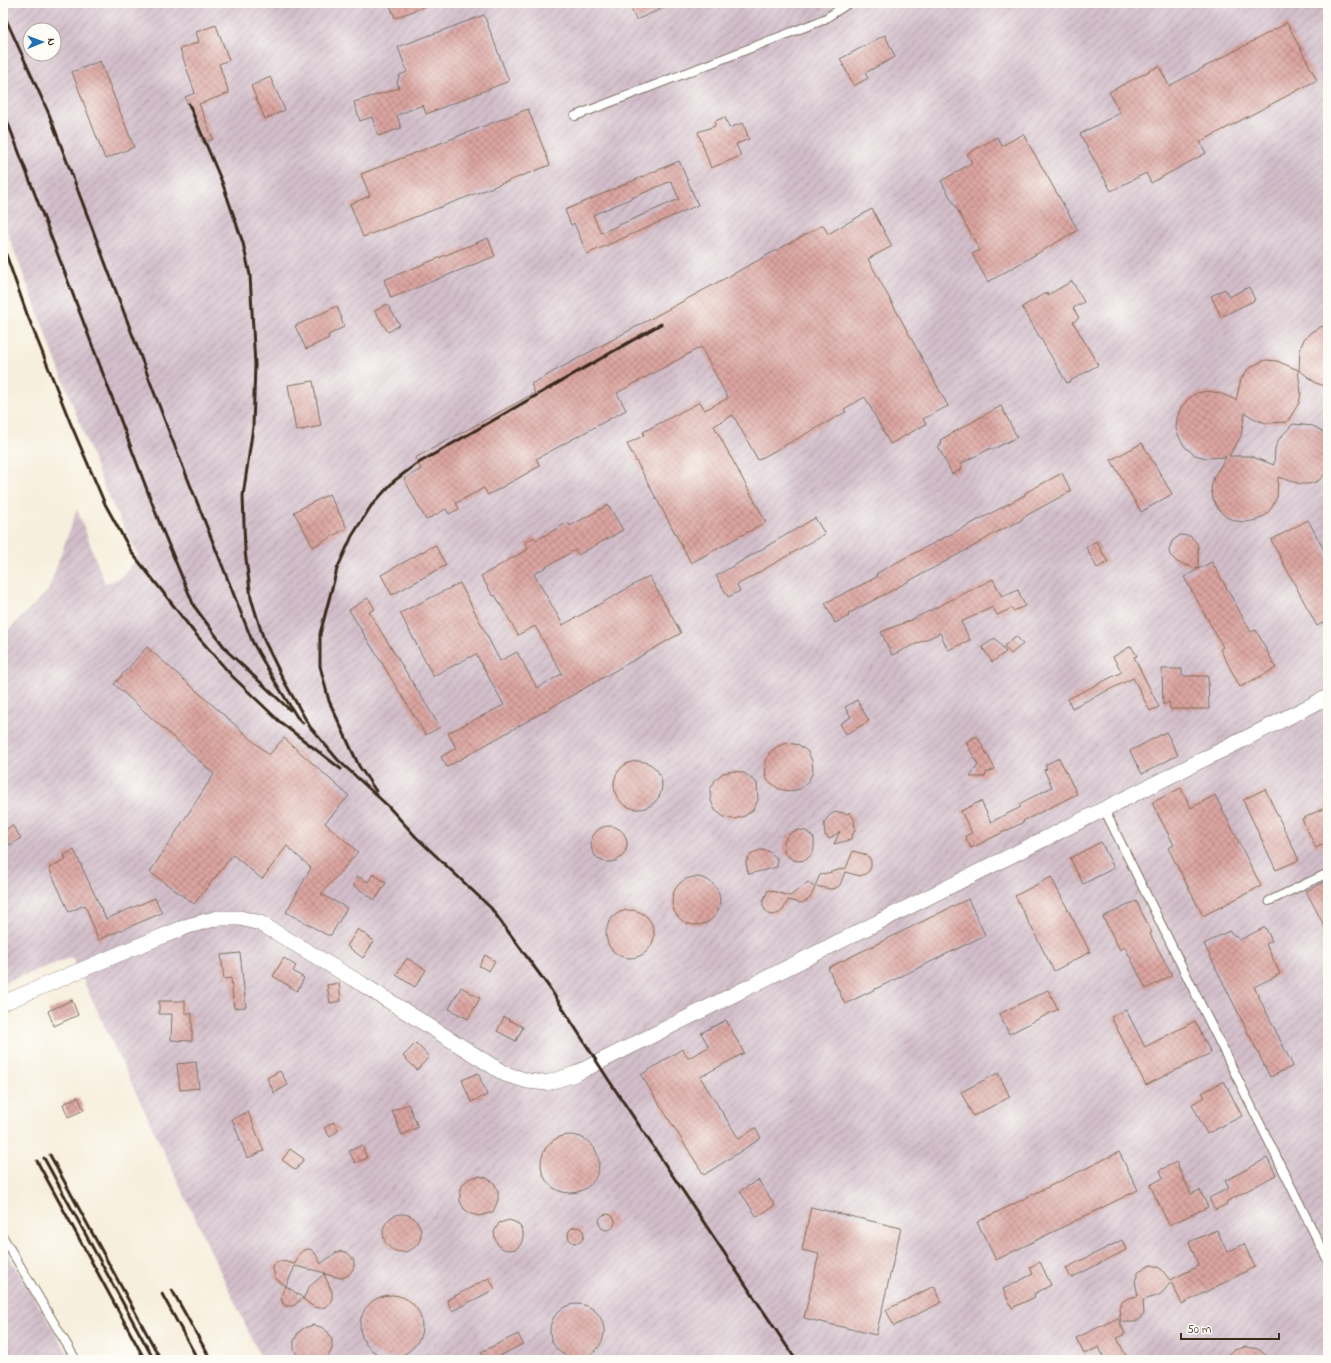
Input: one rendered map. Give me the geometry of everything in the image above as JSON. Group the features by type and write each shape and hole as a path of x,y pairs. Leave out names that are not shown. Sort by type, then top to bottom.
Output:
{"street":[{"path":"3,1003 188,926 218,918 240,918 260,923 362,984 505,1074 528,1081 547,1083 575,1074 1328,697"}],"lane":[{"path":"575,116 823,20 849,3"},
{"path":"1104,809 1328,1261"},
{"path":"1269,901 1328,872"},
{"path":"3,1237 76,1360"}],"shaded area":[{"path":"3,3 1328,3 1328,1360 262,1360 72,957 3,983 3,636 48,591 77,509 105,584 123,576 138,555 105,490 3,221"},
{"path":"3,1247 72,1360 3,1360"}],"building":[{"path":"389,3 431,3 431,4 395,18"},
{"path":"629,3 674,3 636,20"},
{"path":"484,15 509,81 426,114 423,105 397,115 401,128 378,136 372,117 360,121 354,102 399,88 397,82 400,75 407,72 398,47"},
{"path":"1287,23 1317,80 1200,142 1206,153 1151,183 1146,173 1111,191 1080,134 1120,113 1109,92 1159,66 1169,86"},
{"path":"216,25 229,60 219,64 229,93 199,104 213,139 203,143 185,97 195,93 180,49 199,42 196,32"},
{"path":"885,35 895,57 865,73 868,78 854,86 840,59"},
{"path":"100,61 134,147 105,159 72,72"},
{"path":"270,77 285,110 265,119 251,86"},
{"path":"528,109 550,165 363,237 350,204 370,196 361,174"},
{"path":"725,117 729,128 743,123 749,139 736,144 741,156 711,168 698,132 715,126 715,121"},
{"path":"1023,134 1078,230 988,282 972,254 980,250 941,181 972,163 967,154 997,137 1002,146"},
{"path":"679,161 698,205 587,254 574,223 571,225 565,210","holes":["671,181 679,199 601,233 593,215"]},
{"path":"872,209 892,246 868,259 948,406 923,419 926,424 890,444 865,397 844,409 846,412 758,460 733,415 714,426 766,522 691,563 627,444 644,435 643,432 700,402 705,410 728,398 701,347 617,393 626,410 536,459 540,466 488,495 484,488 456,503 459,509 449,514 446,509 426,520 404,479 421,469 415,458 535,393 531,384 823,225 828,234"},
{"path":"488,238 495,256 391,298 384,280"},
{"path":"1072,281 1084,302 1073,308 1079,318 1073,322 1098,365 1067,383 1022,307 1047,292 1048,295"},
{"path":"1249,287 1255,300 1221,317 1211,296 1225,289 1229,297"},
{"path":"387,304 400,325 388,332 375,311"},
{"path":"337,306 344,327 328,335 329,338 306,349 295,326"},
{"path":"1328,325 1328,387 1316,383 1299,370 1300,349 1304,339 1311,332"},
{"path":"1266,360 1277,361 1298,370 1301,393 1299,403 1287,422 1266,423 1245,413 1241,436 1229,456 1250,456 1274,465 1275,448 1279,439 1293,424 1313,426 1322,431 1328,438 1328,471 1318,481 1309,484 1300,484 1278,477 1277,497 1266,515 1257,520 1246,522 1236,521 1226,517 1218,509 1213,499 1211,488 1214,477 1226,457 1206,458 1195,455 1186,448 1176,429 1177,418 1181,407 1188,399 1197,393 1208,391 1219,393 1236,400 1241,379 1247,370"},
{"path":"313,381 321,426 296,431 288,385"},
{"path":"1001,406 1017,437 960,464 962,469 952,474 938,446 942,444 940,440"},
{"path":"1142,443 1172,494 1141,512 1111,460"},
{"path":"1062,473 1071,491 1022,518 1022,520 997,532 848,614 849,616 835,623 825,603 877,577 876,574 888,567 1001,508"},
{"path":"329,494 347,528 313,547 294,512"},
{"path":"608,505 623,530 578,555 575,550 534,574 563,625 649,576 681,633 447,767 441,757 456,748 448,733 504,705 476,654 433,676 400,613 460,583 500,661 517,652 537,688 562,674 535,626 518,635 495,595 493,596 481,576 528,549 525,543 534,537 537,540 568,522 570,526"},
{"path":"815,518 825,534 737,585 740,591 728,597 716,576"},
{"path":"1308,520 1328,557 1328,620 1317,626 1271,540"},
{"path":"1180,535 1190,536 1196,542 1198,546 1198,569 1177,562 1170,555 1169,550 1172,541"},
{"path":"1096,541 1108,562 1097,568 1086,547"},
{"path":"435,545 446,565 392,595 381,575"},
{"path":"1212,562 1251,632 1256,630 1276,668 1240,687 1220,649 1223,647 1184,577"},
{"path":"993,579 1002,597 1018,590 1025,606 1013,611 1012,608 997,615 993,607 961,622 970,640 948,650 940,633 892,655 881,632 909,621"},
{"path":"368,598 375,609 369,612 440,727 426,735 349,610"},
{"path":"1016,636 1023,644 1011,654 1004,646"},
{"path":"995,638 1006,652 992,662 982,647"},
{"path":"1131,646 1137,656 1134,657 1159,707 1150,711 1133,678 1072,708 1068,699 1122,672 1113,657"},
{"path":"147,647 269,755 284,738 349,796 325,823 358,852 321,894 347,908 331,935 327,935 286,912 311,868 287,846 262,879 233,855 194,904 150,872 214,774 114,684"},
{"path":"1162,669 1182,669 1182,676 1208,676 1209,709 1170,709 1169,702 1163,705"},
{"path":"857,700 869,721 846,734 840,724 851,717 845,707"},
{"path":"1166,732 1178,755 1142,774 1130,751"},
{"path":"977,736 995,769 986,773 985,777 970,777 978,765 966,742"},
{"path":"788,743 799,745 808,752 812,761 813,772 808,782 800,789 789,791 779,789 766,779 765,762 770,752 778,746"},
{"path":"1059,758 1077,794 971,848 965,836 972,833 961,811 981,801 991,822 1021,807 1019,804 1052,787 1044,770 1047,769 1045,765"},
{"path":"638,761 647,763 655,768 660,776 662,785 660,794 655,802 647,807 638,809 629,807 621,802 616,794 614,785 616,776 621,768 629,763"},
{"path":"734,771 744,773 757,783 758,800 753,810 745,816 734,819 724,817 715,810 711,801 710,790 715,780 723,773"},
{"path":"1181,788 1191,808 1215,795 1261,886 1203,916 1168,848 1174,845 1152,803"},
{"path":"1265,789 1299,860 1276,870 1243,800"},
{"path":"1328,806 1328,842 1316,848 1302,819"},
{"path":"839,812 848,814 849,812 854,819 855,830 850,840 834,844 840,831 830,839 825,835 824,824 827,818 833,813"},
{"path":"12,825 21,838 10,845 3,836 3,832"},
{"path":"613,826 622,831 626,837 626,851 622,857 613,862 605,862 596,857 592,851 591,840 596,831 602,827"},
{"path":"799,830 806,831 814,838 814,849 806,860 799,861 793,860 784,853 784,842 787,836 792,832"},
{"path":"1101,842 1114,868 1083,884 1070,858"},
{"path":"74,850 106,919 155,898 162,913 98,940 85,905 69,912 49,868 66,860 64,855"},
{"path":"761,850 768,851 777,858 777,867 749,874 746,862 749,856"},
{"path":"853,851 869,857 871,867 869,871 860,876 845,872 840,885 836,888 831,889 815,886 820,875 846,868"},
{"path":"373,874 386,883 375,900 353,885 357,876 368,882"},
{"path":"696,877 705,879 713,884 718,892 720,901 718,910 713,918 705,923 696,925 687,923 679,918 674,910 672,901 674,892 679,884 687,879"},
{"path":"1051,877 1090,952 1054,971 1015,896"},
{"path":"1328,880 1328,933 1306,891"},
{"path":"808,882 815,888 810,898 806,901 801,903 788,900 783,910 774,915 769,914 765,910 763,901 768,890 790,896"},
{"path":"968,899 985,935 845,1004 828,968"},
{"path":"1136,901 1152,933 1150,934 1172,975 1146,989 1125,947 1120,950 1103,917"},
{"path":"630,910 639,912 647,917 652,925 654,934 652,943 647,951 639,956 630,958 621,956 613,951 608,943 606,934 608,925 613,917 621,912"},
{"path":"1265,927 1272,941 1266,944 1280,974 1254,987 1293,1066 1270,1077 1204,944 1229,931 1240,940"},
{"path":"358,929 374,941 363,958 347,946"},
{"path":"240,953 246,1007 234,1008 231,978 224,979 221,955"},
{"path":"485,955 495,961 489,971 479,966"},
{"path":"284,958 296,966 293,971 304,978 297,991 273,976"},
{"path":"407,958 426,970 415,987 396,975"},
{"path":"339,983 341,1001 330,1003 327,985"},
{"path":"461,987 480,998 468,1019 449,1009"},
{"path":"1048,990 1058,1009 1009,1034 999,1014"},
{"path":"72,1000 78,1015 54,1026 48,1011"},
{"path":"159,1001 185,1001 185,1013 192,1013 192,1041 171,1040 172,1014 159,1014"},
{"path":"1126,1010 1145,1047 1195,1021 1211,1053 1146,1085 1111,1017"},
{"path":"504,1017 523,1027 516,1041 497,1031"},
{"path":"726,1020 744,1053 700,1077 739,1139 755,1128 761,1138 704,1175 641,1075 682,1049 688,1058 709,1047 701,1033"},
{"path":"416,1043 429,1057 417,1070 403,1056"},
{"path":"196,1062 199,1088 180,1090 177,1064"},
{"path":"280,1071 288,1085 274,1093 267,1078"},
{"path":"478,1073 487,1095 471,1102 462,1080"},
{"path":"998,1073 1010,1097 973,1116 961,1092"},
{"path":"1224,1081 1242,1116 1207,1134 1192,1104 1205,1097 1202,1093"},
{"path":"78,1097 84,1110 68,1117 63,1104"},
{"path":"408,1104 418,1127 402,1135 392,1111"},
{"path":"248,1112 264,1151 247,1158 232,1119"},
{"path":"333,1122 339,1130 330,1137 324,1128"},
{"path":"570,1135 586,1140 594,1148 599,1164 594,1180 586,1188 570,1193 554,1188 546,1180 541,1164 546,1148 554,1140"},
{"path":"362,1145 367,1158 355,1163 349,1151"},
{"path":"290,1149 304,1159 296,1170 282,1160"},
{"path":"1119,1152 1138,1190 996,1260 977,1222"},
{"path":"1267,1158 1276,1175 1226,1202 1227,1204 1215,1210 1209,1198 1229,1188 1225,1181"},
{"path":"1176,1162 1191,1194 1200,1190 1208,1207 1169,1225 1150,1185 1163,1178 1160,1170"},
{"path":"479,1176 487,1178 494,1183 498,1191 498,1200 493,1212 479,1216 471,1214 464,1209 460,1201 460,1192 463,1184 470,1178"},
{"path":"758,1180 775,1205 757,1217 740,1191"},
{"path":"811,1207 901,1228 876,1335 804,1318 819,1254 802,1250"},
{"path":"398,1214 406,1214 413,1217 418,1222 421,1233 418,1244 413,1249 406,1252 398,1252 391,1249 386,1244 383,1237 383,1229 386,1222 391,1217"},
{"path":"604,1214 610,1214 615,1219 613,1228 610,1230 604,1230 599,1225 599,1219"},
{"path":"509,1220 520,1226 523,1232 523,1238 521,1244 516,1249 509,1250 503,1249 498,1245 494,1232 499,1223"},
{"path":"573,1227 579,1227 584,1232 582,1241 579,1243 573,1243 568,1238 568,1232"},
{"path":"1217,1230 1227,1252 1244,1244 1255,1267 1182,1304 1171,1282 1162,1293 1143,1300 1144,1314 1138,1321 1121,1322 1119,1310 1122,1302 1128,1298 1138,1296 1135,1281 1139,1271 1152,1265 1162,1270 1170,1280 1199,1266 1189,1242"},
{"path":"1122,1240 1126,1250 1071,1278 1066,1268"},
{"path":"304,1250 312,1250 321,1264 335,1253 341,1251 346,1252 354,1261 354,1267 351,1272 347,1276 341,1278 295,1266 286,1286 275,1278 273,1269 274,1265 282,1261 295,1264 300,1253"},
{"path":"1040,1262 1051,1285 1034,1294 1035,1297 1012,1308 1003,1289 1033,1274 1030,1267"},
{"path":"324,1274 332,1292 332,1298 330,1303 325,1307 314,1307 303,1299 309,1287"},
{"path":"489,1278 495,1289 452,1311 447,1300"},
{"path":"286,1286 303,1298 293,1306 286,1306 283,1304 281,1297"},
{"path":"934,1286 942,1302 894,1326 886,1310"},
{"path":"385,1295 397,1295 413,1304 420,1314 422,1326 420,1338 413,1348 397,1357 385,1357 374,1352 365,1343 360,1332 360,1320 365,1309 374,1300"},
{"path":"572,1304 582,1304 596,1312 602,1321 604,1331 602,1341 596,1350 582,1358 572,1358 562,1353 555,1346 550,1336 550,1326 555,1316 562,1309"},
{"path":"1118,1318 1125,1334 1117,1338 1128,1360 1105,1360 1099,1347 1084,1354 1076,1338"},
{"path":"313,1325 321,1327 328,1332 332,1340 332,1349 328,1357 324,1360 302,1360 298,1357 294,1349 294,1341 298,1333 304,1328"},
{"path":"518,1334 523,1344 492,1360 485,1360 481,1352"},
{"path":"1246,1347 1258,1349 1272,1360 1221,1360 1234,1350"}],"railway":[{"path":"3,13 49,114 168,429 253,643 297,717 303,723"},
{"path":"189,104 222,182 243,243 250,275 255,365 253,427 243,496 245,551 251,598 264,640 285,683 310,727 338,760 387,805 416,837 491,908 549,987 608,1079 796,1360"},
{"path":"3,110 160,524 194,606 228,652 290,710"},
{"path":"3,246 27,314 70,422 105,504 132,553 193,631 232,676 280,722 341,769"},
{"path":"376,791 359,766 329,701 320,666 320,634 337,569 352,536 371,506 394,481 415,465 661,324"},
{"path":"50,1155 161,1360"},
{"path":"44,1158 154,1360"},
{"path":"37,1161 145,1360"},
{"path":"172,1290 211,1360"},
{"path":"162,1294 198,1360"}]}
